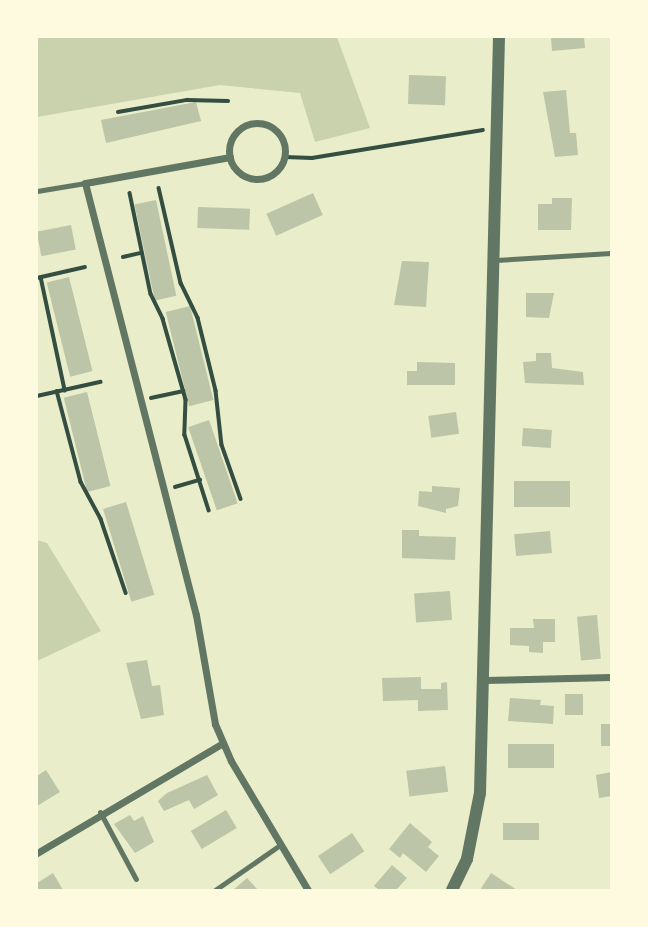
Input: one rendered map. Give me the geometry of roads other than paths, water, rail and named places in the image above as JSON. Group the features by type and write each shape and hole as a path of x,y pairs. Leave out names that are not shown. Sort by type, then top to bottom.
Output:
{"street":[{"path":"452,890 477,825 484,680 499,37"},
{"path":"253,122 270,125 278,133 285,157 276,174 257,180 237,170 230,157 236,131 253,122"},
{"path":"230,157 85,183 196,615 211,704 223,743 308,890"},
{"path":"484,680 611,677"},
{"path":"37,853 100,812 223,743"}],"lane":[{"path":"37,191 85,183"},
{"path":"495,261 611,253"},
{"path":"100,812 136,879"},
{"path":"215,890 280,845"}]}
